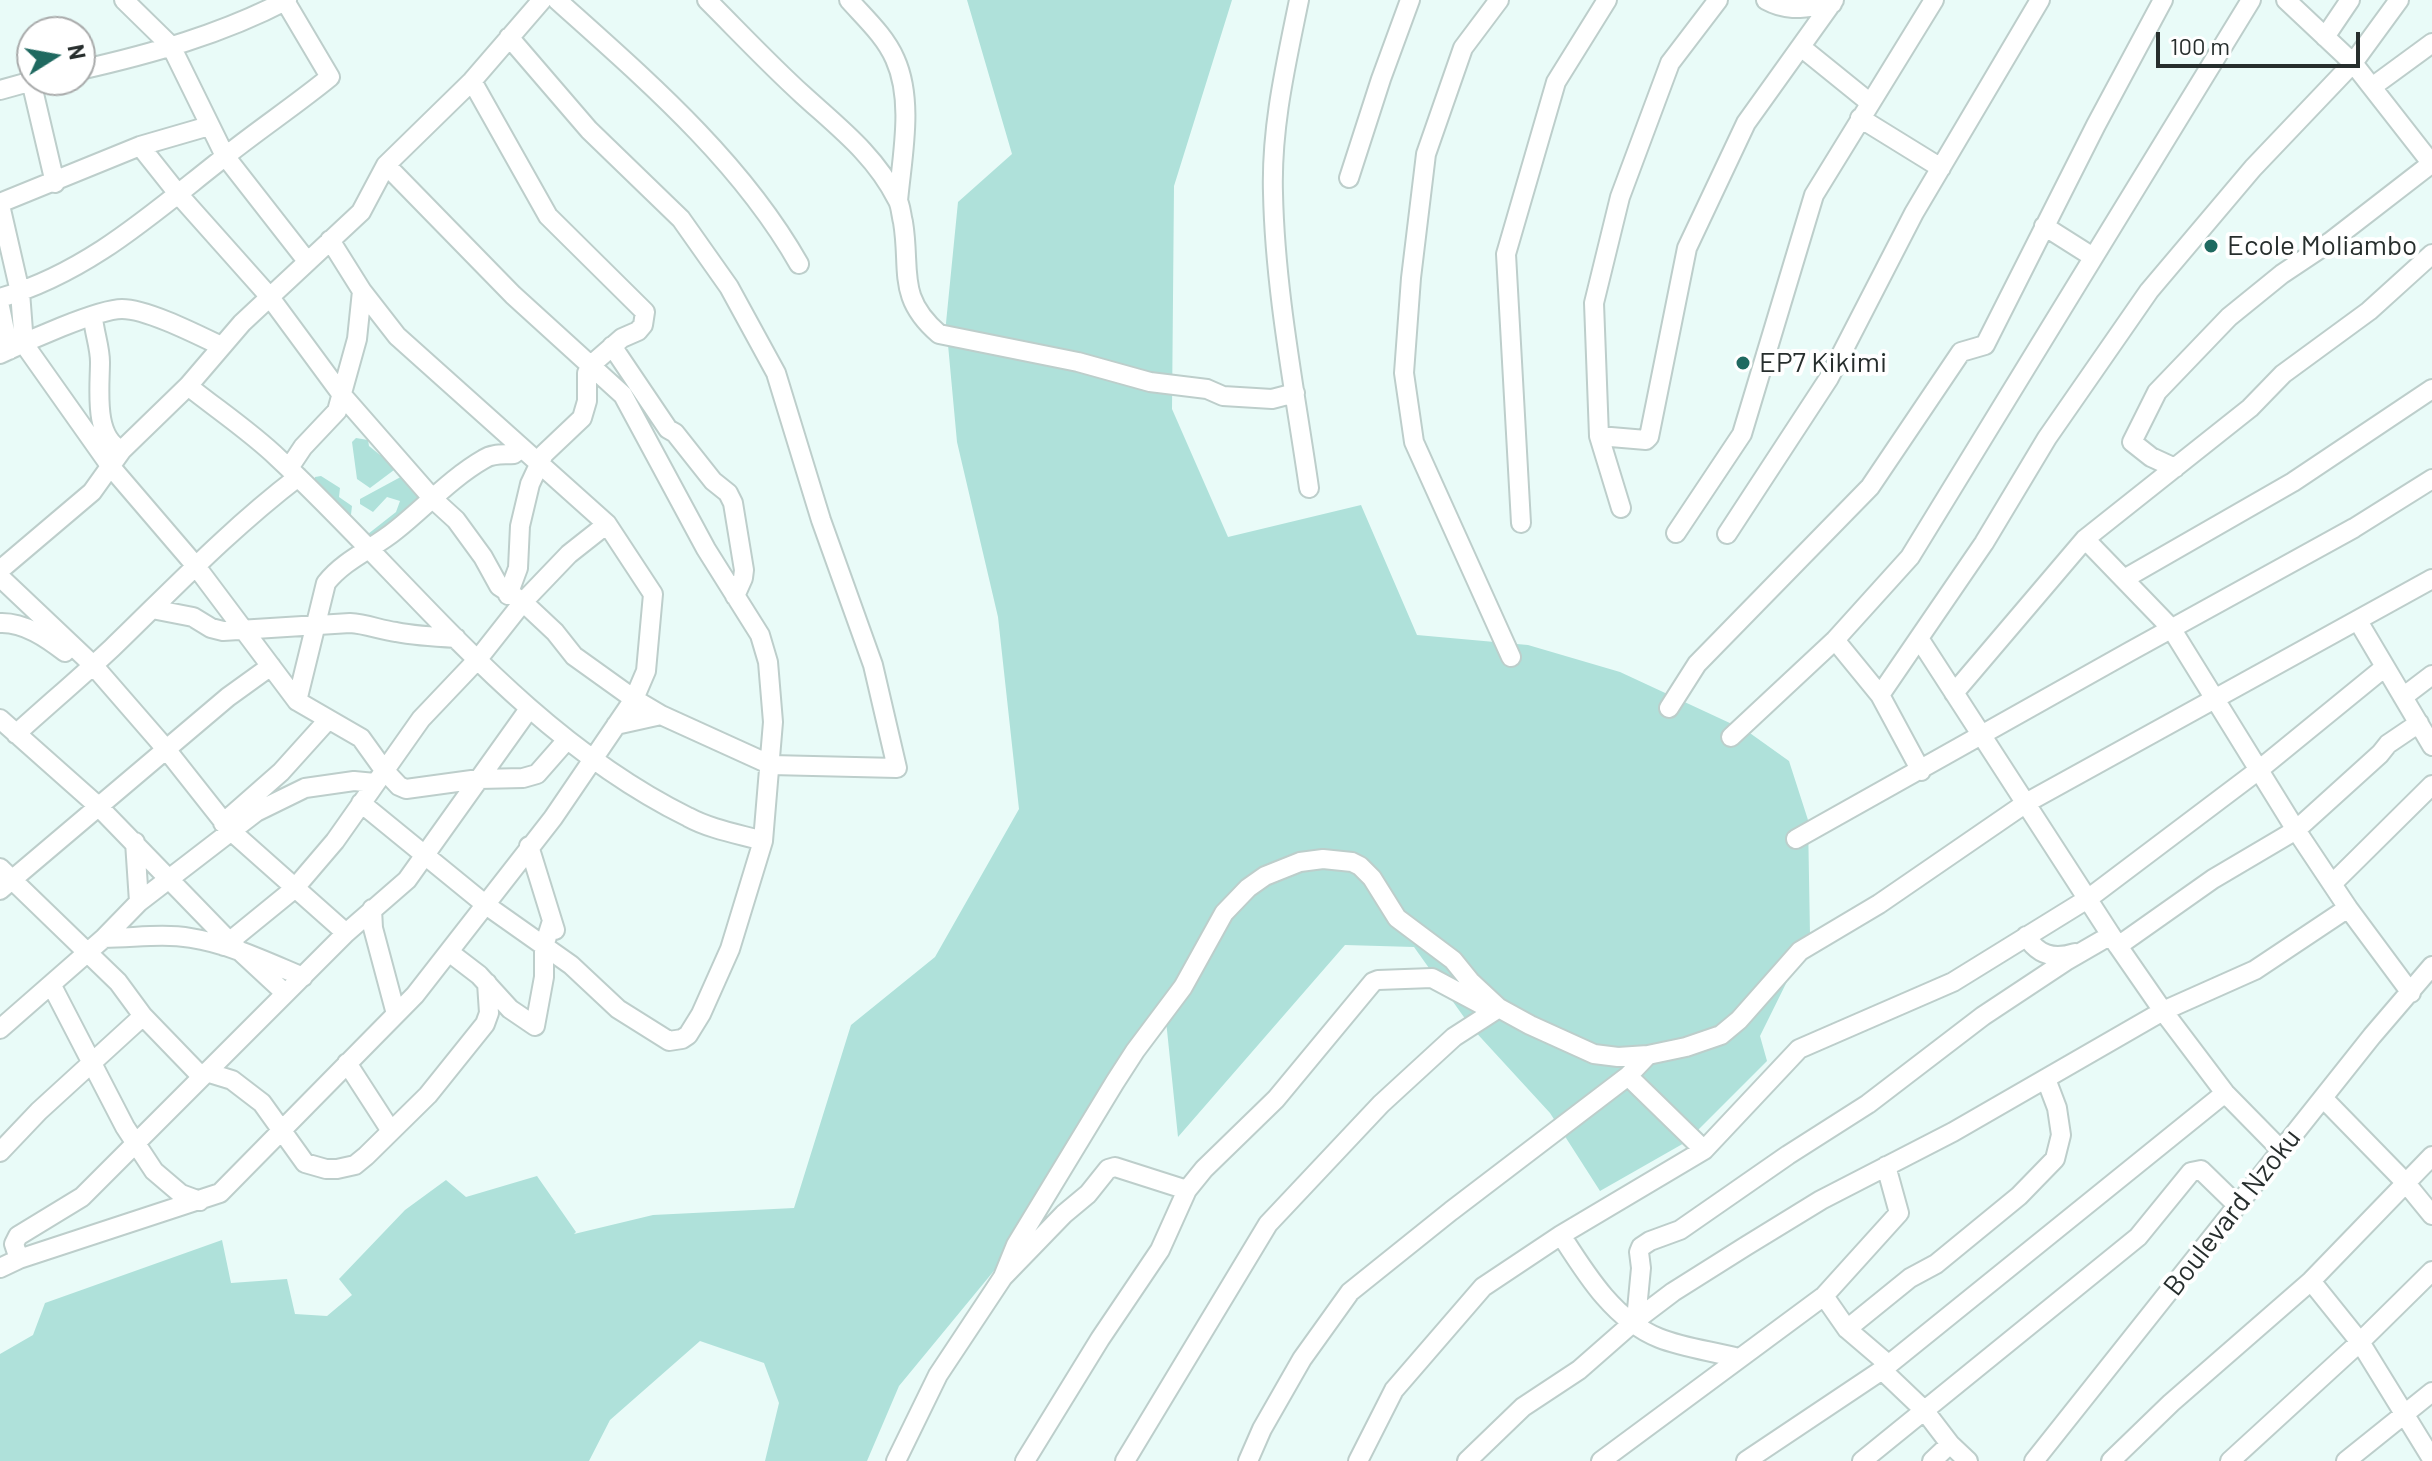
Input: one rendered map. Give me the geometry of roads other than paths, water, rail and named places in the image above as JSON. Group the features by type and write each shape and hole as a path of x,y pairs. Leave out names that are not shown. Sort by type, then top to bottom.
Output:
{"street":[{"path":"124,0 171,46 225,156 307,261"},
{"path":"0,298 79,267 179,195 225,156 330,77 286,0 227,27 96,66"},
{"path":"0,570 92,492 122,450 188,386 269,296 361,212 386,165 472,81 542,0"},
{"path":"557,0 646,80 739,177 780,230 799,264"},
{"path":"707,0 801,94 864,149 898,201"},
{"path":"849,0 880,35 895,59 905,112 898,201 905,234 905,281 912,300 931,327 939,334 1093,365 1150,382 1207,389 1223,396 1272,399 1295,393"},
{"path":"1299,0 1277,110 1273,192 1281,293 1309,488"},
{"path":"1349,178 1410,0"},
{"path":"1499,0 1463,48 1426,154 1411,278 1404,373 1414,442 1511,657"},
{"path":"1521,523 1506,254 1556,82 1607,0"},
{"path":"1621,508 1599,436 1594,303 1620,197 1670,63 1718,0"},
{"path":"1766,0 1790,9 1833,2"},
{"path":"1676,533 1742,434 1814,195 1934,0"},
{"path":"1727,534 1829,378 1914,213 2040,0"},
{"path":"1669,708 1697,664 1758,598 1870,487 1961,352 1985,345 2163,0"},
{"path":"1731,737 1835,640 1910,557 2251,0"},
{"path":"2325,37 2350,0"},
{"path":"1880,695 1984,543 2047,438 2149,291 2253,168 2353,63 2399,0"},
{"path":"1599,436 1646,440 1649,437 1687,248 1746,123 1833,2"},
{"path":"2175,468 2151,457 2132,442 2157,392 2229,317 2432,163 2353,63 2296,3"},
{"path":"140,146 269,296 342,395 433,499 456,520 483,557 499,586 555,632 574,656 661,715 771,765 897,768 873,665 821,520 776,373 729,287 681,219 589,130 509,37"},
{"path":"2372,87 2432,43"},
{"path":"1801,47 1864,110 1941,168"},
{"path":"472,81 548,216 645,312 643,325 638,331 612,346 591,365 587,373 587,401 582,418 549,448 530,484 520,526 516,598"},
{"path":"37,96 55,183"},
{"path":"11,349 20,292 5,249 0,204 140,146 209,126"},
{"path":"361,803 486,905 571,965 618,1009 669,1041 682,1039 701,1014 730,949 763,841 773,722 768,662 760,635 706,549 623,395 513,295 386,165"},
{"path":"2044,226 2093,257"},
{"path":"0,1268 220,1193 415,995 553,818 634,699 646,671 654,598 607,524 397,336 362,291 330,240"},
{"path":"1954,693 2085,539 2250,408 2283,374 2369,311 2432,254"},
{"path":"16,734 293,473 303,447 334,417 357,339 362,291"},
{"path":"0,307 11,349 195,565 297,701 361,738 379,777"},
{"path":"11,349 116,309 130,309 221,346"},
{"path":"93,317 100,362 97,384 104,430 113,447 122,450"},
{"path":"612,346 668,429 675,433 713,481 728,493 733,503 744,570 735,596"},
{"path":"188,386 293,473 456,638 566,741 623,782 691,819 763,841"},
{"path":"2124,579 2293,482 2432,389"},
{"path":"297,701 326,583 338,569 393,533 455,479 485,458 511,455 521,448"},
{"path":"1796,839 2354,528 2432,479"},
{"path":"232,947 294,889 335,841 421,719 478,659 516,598 607,524"},
{"path":"2085,539 2171,628 2296,830 2348,908 2411,993"},
{"path":"0,577 91,663 166,749 226,827 346,933"},
{"path":"1025,1461 1100,1339 1160,1250 1187,1190 1204,1169 1276,1099 1373,982 1409,977 1432,978 1594,1054 1618,1057 1648,1055 1703,1042 1721,1035 1758,1002 1800,951 1879,904 2026,803 2432,579"},
{"path":"152,609 186,615 223,631 350,623 371,625 391,632 456,638"},
{"path":"2358,621 2432,746"},
{"path":"0,623 24,627 48,639 78,661 91,663"},
{"path":"1835,640 1880,695 1921,771"},
{"path":"1920,640 2163,1011 2225,1093 2281,1150"},
{"path":"271,666 228,697 98,806 4,879 118,982 143,1016 203,1074 232,1080 246,1089 262,1103 297,1156 305,1163 326,1169 355,1165 428,1095 489,1018 487,983"},
{"path":"1358,1461 1394,1390 1483,1287 1561,1235 1704,1150 1799,1049 1953,982 2089,898 2260,769 2385,667"},
{"path":"2403,697 2432,675"},
{"path":"19,1259 14,1244 18,1236 82,1197 346,933 407,880 529,709"},
{"path":"616,725 661,715"},
{"path":"0,719 98,806 170,878 232,947 285,993"},
{"path":"0,1029 52,986 139,902 226,827 327,721"},
{"path":"2026,936 2038,951 2046,955 2067,956 2115,940 2296,830 2388,744 2419,723"},
{"path":"226,827 305,788 379,777 406,789 479,779 523,778 537,774 566,741"},
{"path":"2333,883 2432,785"},
{"path":"135,842 139,902"},
{"path":"529,846 559,944 571,965"},
{"path":"1003,1277 1016,1245 1135,1051 1183,987 1224,913 1248,888 1265,876 1300,862 1338,860 1360,866 1372,878 1397,918 1453,960 1496,1010"},
{"path":"1467,1461 1523,1407 1579,1370 1673,1292 1771,1230 1821,1200 1953,1132 2163,1011 2255,970 2348,908"},
{"path":"372,909 373,928 396,1014"},
{"path":"449,952 487,983 510,1009 535,1026 544,977 544,946 552,921"},
{"path":"104,938 161,935 190,938 232,947 303,977"},
{"path":"1635,1322 1641,1247 1691,1223 1868,1104 1983,1016 2083,951"},
{"name":"Boulevard Nzoku","path":"2034,1461 2372,1036 2432,966"},
{"path":"52,986 154,1171 171,1187 200,1201"},
{"path":"1125,1461 1268,1224 1381,1104 1454,1037 1496,1010"},
{"path":"0,1152 39,1111 143,1016"},
{"path":"1248,1461 1262,1429 1302,1359 1350,1292 1628,1076 1648,1055"},
{"path":"347,1063 391,1131"},
{"path":"1628,1076 1704,1150"},
{"path":"1847,1329 1910,1278 1936,1264 2019,1196 2055,1159 2061,1135 2057,1108 2046,1079"},
{"path":"1746,1461 1885,1367 2225,1093"},
{"path":"2323,1098 2405,1182 2432,1215"},
{"path":"2111,1461 2171,1403 2311,1281 2432,1156"},
{"path":"1601,1461 1824,1296 1897,1217 1899,1210 1886,1166"},
{"path":"896,1461 938,1375 1003,1277 1064,1214 1088,1194 1111,1167 1187,1190"},
{"path":"1862,1461 2138,1237 2191,1172 2201,1170 2237,1205"},
{"path":"1561,1235 1608,1301 1656,1337 1738,1358"},
{"path":"2230,1461 2432,1271"},
{"path":"2311,1281 2360,1342 2432,1459"},
{"path":"1824,1296 1847,1329 1968,1461"},
{"path":"2346,1461 2432,1392"},
{"path":"1932,1461 1950,1444"}],"place":[{"name":"Ecole Moliambo","path":"2211,246"},
{"name":"EP7 Kikimi","path":"1743,363"}]}
